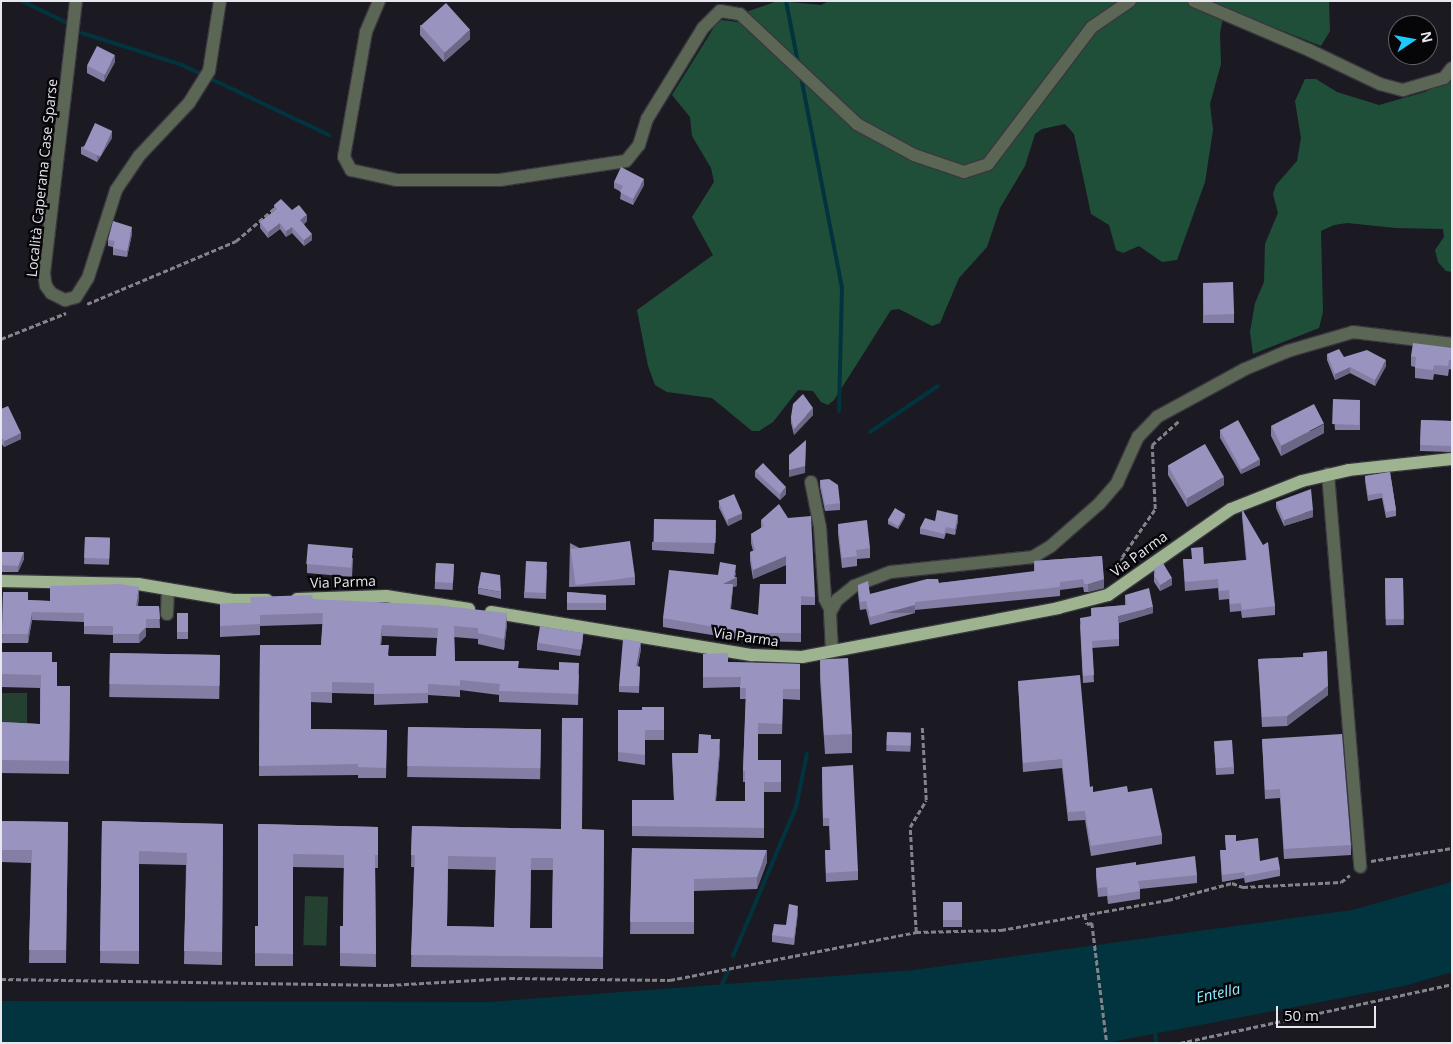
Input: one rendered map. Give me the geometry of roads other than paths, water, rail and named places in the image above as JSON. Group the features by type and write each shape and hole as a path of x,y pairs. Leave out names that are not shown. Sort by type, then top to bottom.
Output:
{"main road":[{"name":"Via Parma","path":"1,581 138,584 253,600 386,596 752,655 782,658 832,651 1058,608 1108,595 1232,509 1302,481 1328,474 1452,459"}],"street":[{"name":"Località Caperana Case Sparse","path":"76,1 44,274 46,286 51,293 65,300 76,297 88,278 116,190 139,156 189,103 209,71 220,1"},
{"path":"379,1 366,32 344,157 351,170 396,180 500,180 626,161 639,145 647,119 702,28 720,10 740,14 857,124 914,155 964,172 988,164 1092,27 1130,1"},
{"path":"1194,1 1309,50 1380,84 1403,90 1444,78 1452,68"},
{"path":"831,611 837,600 854,586 891,572 1033,557 1051,546 1099,504 1116,483 1138,437 1157,417 1245,369 1288,350 1353,332 1452,344"},
{"path":"1328,474 1360,867"},
{"path":"811,482 820,527 825,599 831,611 832,651"},
{"path":"166,614 168,589"}],"water":[{"name":"Entella","path":"1452,882 1452,972 1404,986 1106,1043 1,1043 1,1001 489,1002 914,970 1352,910"}],"waterway":[{"path":"22,1 65,22"},
{"path":"786,1 798,63"},
{"path":"82,33 182,65 329,135"},
{"path":"801,77 842,287 839,411"},
{"path":"870,432 938,386"},
{"path":"733,956 796,807 807,754"},
{"path":"721,987 728,971"},
{"path":"1155,1030 1156,1043"}]}
